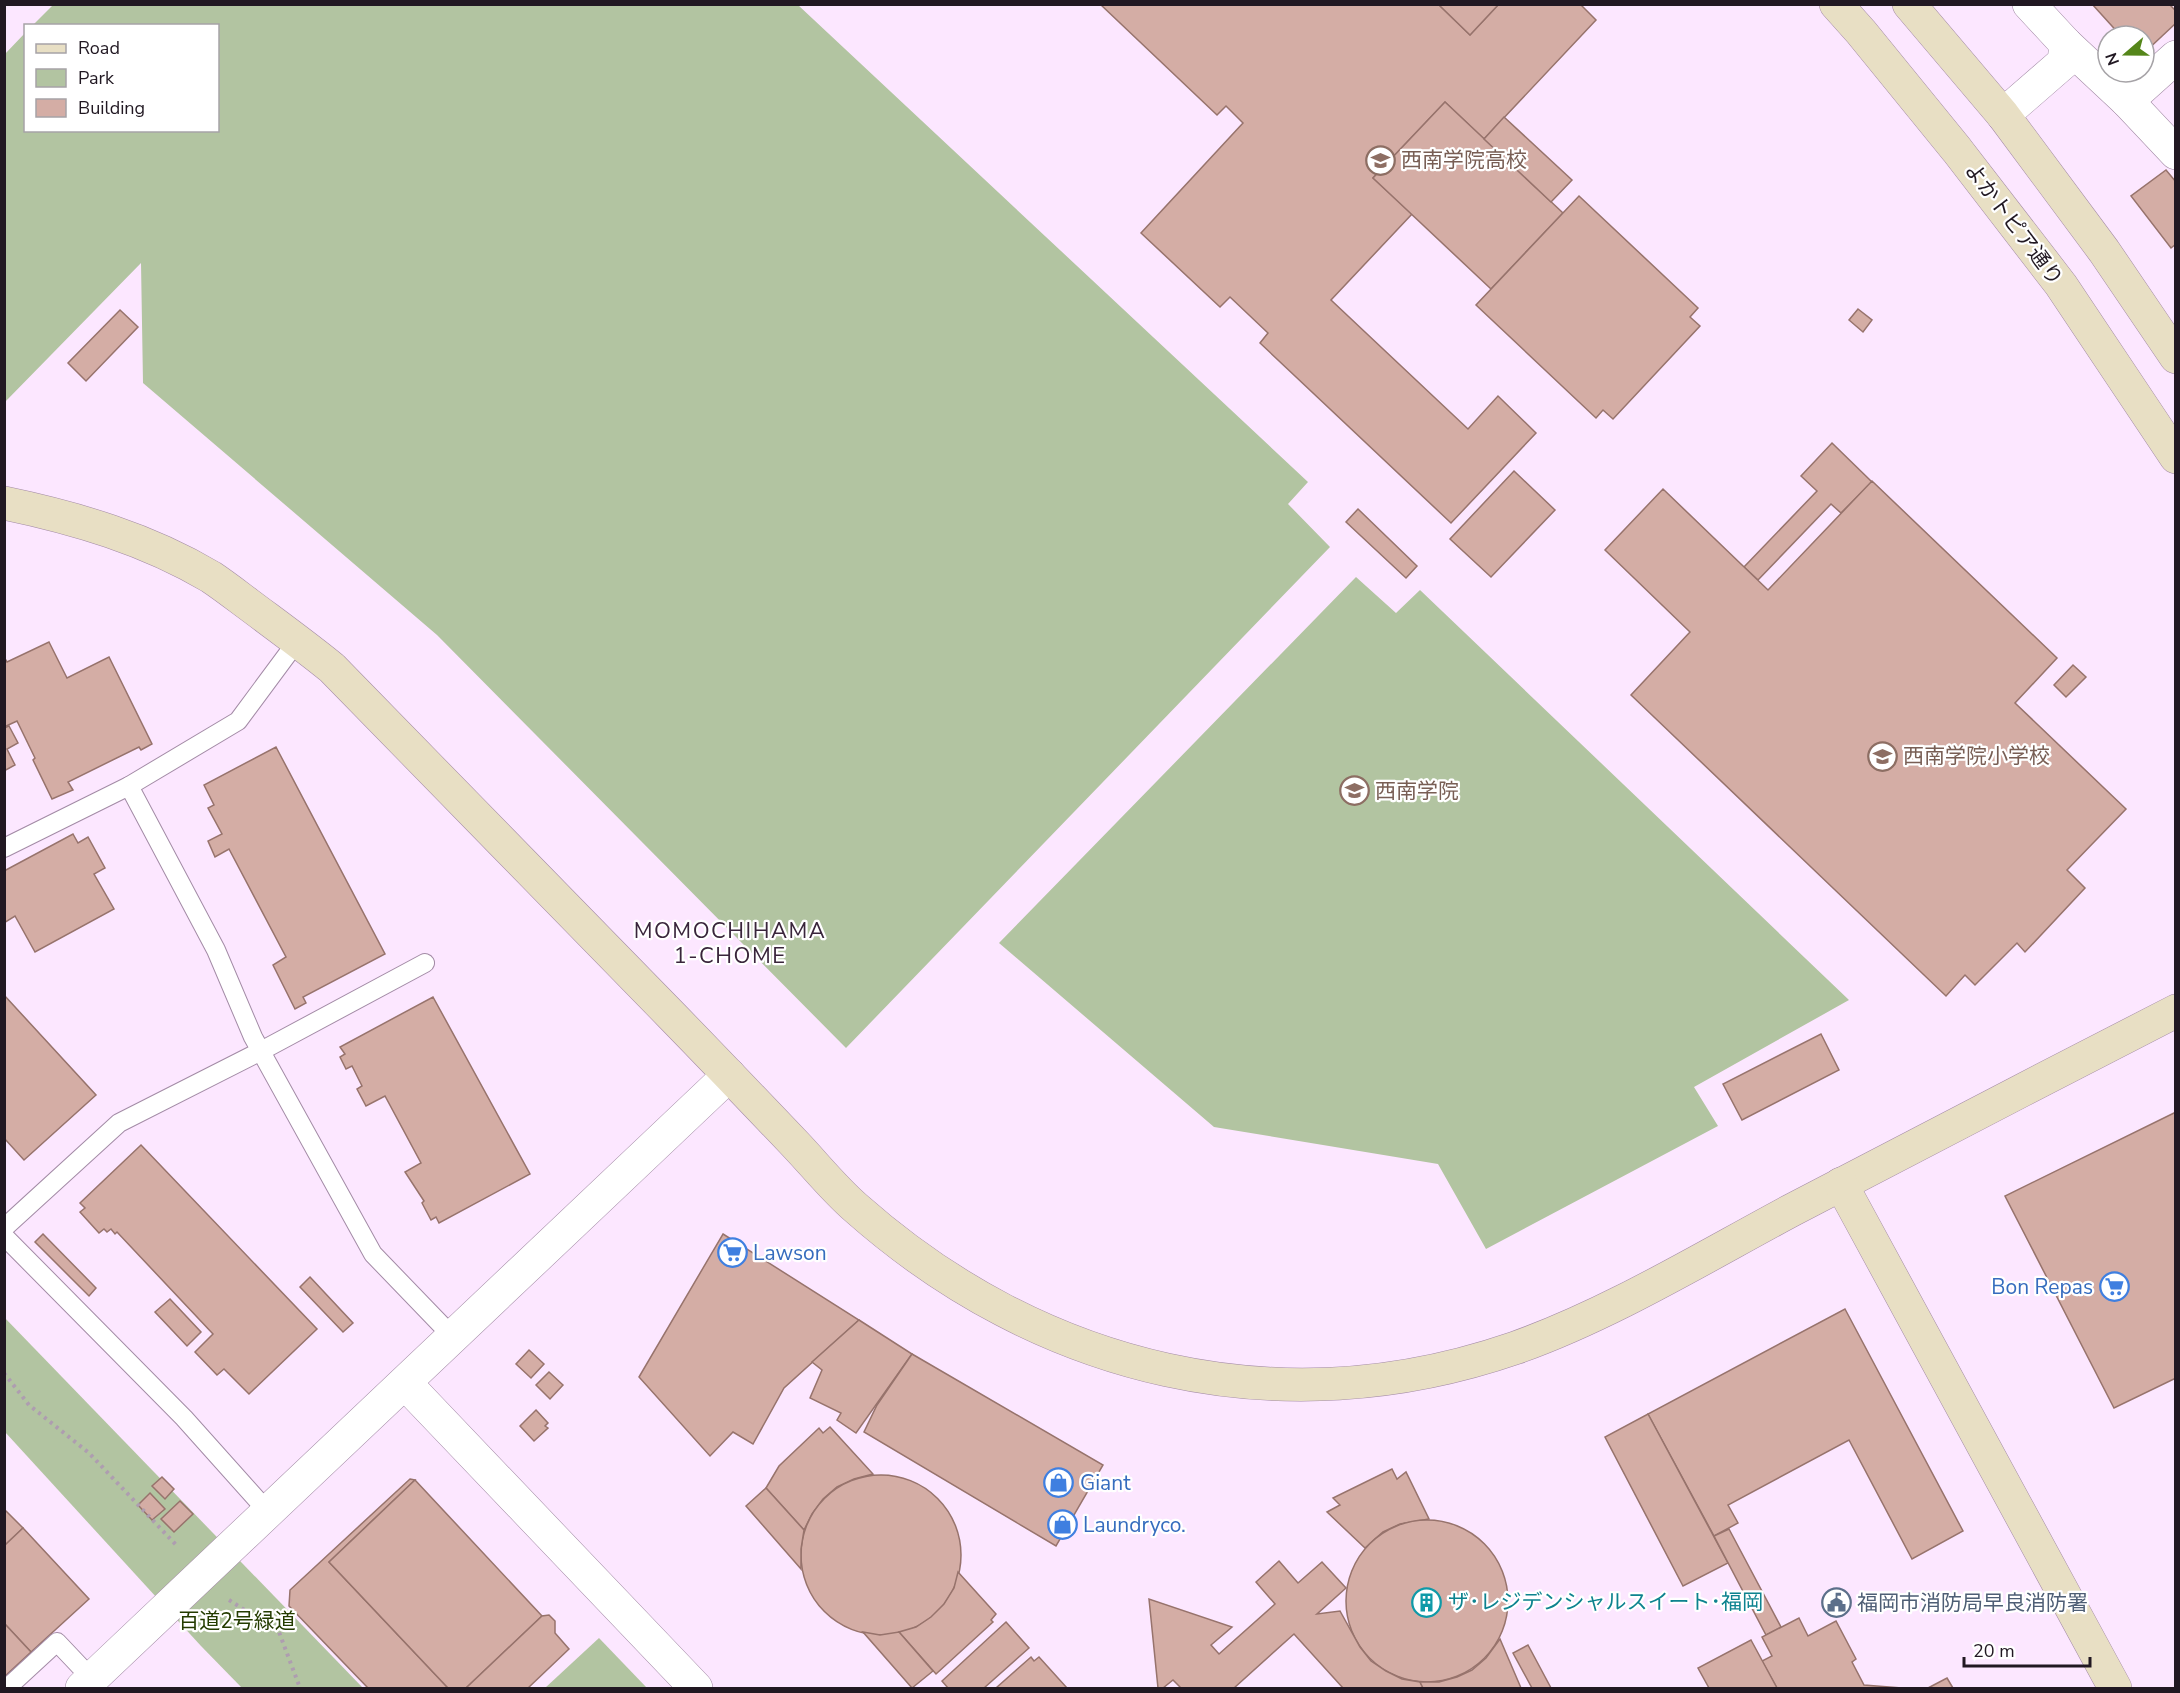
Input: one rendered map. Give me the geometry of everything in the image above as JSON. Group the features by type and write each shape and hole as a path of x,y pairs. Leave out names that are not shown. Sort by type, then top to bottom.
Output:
{"street":[{"name":"よかトピア通り","path":"1836,4 1957,150 2061,285 2175,457"},
{"path":"1909,4 2003,115 2104,251 2175,357"},
{"path":"2029,4 2066,44 2127,100 2175,153"},
{"path":"2003,115 2064,62 2066,44"},
{"path":"2127,100 2175,57"},
{"path":"4,502 54,513 99,527 164,553 211,578 298,640 332,668 729,1075 854,1207 926,1263 982,1300 1054,1334 1137,1364 1201,1377 1246,1383 1323,1384 1434,1370 1472,1362 1518,1347 1557,1332 1643,1290 1841,1184 2175,1011"},
{"path":"87,1684 729,1075"},
{"path":"1841,1184 2115,1689"},
{"path":"405,1383 696,1689"}],"lane":[{"path":"4,848 129,786 238,722 298,640"},
{"path":"129,786 216,950 261,1051 374,1254 453,1337"},
{"path":"4,1228 119,1123 261,1051 425,963"},
{"path":"4,1236 184,1418 268,1512"},
{"path":"7,1689 57,1642 87,1684"}],"path":[{"path":"4,1372 29,1405 89,1453 177,1546 179,1552"},
{"path":"226,1598 279,1632 300,1689"}],"green space":[{"path":"53,5 798,5 1308,482 1288,504 1330,547 846,1048 437,635 143,383 141,263 5,402 5,54 24,34 24,132 219,132 219,24 34,24"},
{"path":"1356,577 1396,613 1420,590 1849,1000 1694,1087 1718,1126 1486,1249 1438,1164 1214,1127 999,943"},
{"name":"百道2号緑道","path":"4,1317 363,1688 242,1688 201,1646 5,1432"},
{"path":"599,1638 647,1688 545,1688"}],"building":[{"path":"1100,4 1438,4 1470,35 1499,4 1580,4 1596,20 1484,139 1445,102 1373,178 1412,214 1331,300 1468,429 1498,396 1536,433 1451,523 1260,343 1268,333 1230,297 1220,307 1141,233 1243,123 1226,106 1217,115"},
{"path":"1438,4 1499,4 1470,35"},
{"path":"2092,4 2169,4 2176,11 2176,23 2156,42 2156,24 2110,24"},
{"path":"1445,102 1563,213 1491,289 1373,178"},
{"path":"1504,117 1572,180 1551,202 1484,139"},
{"path":"2166,170 2176,182 2176,244 2171,248 2131,196"},
{"path":"1579,196 1698,308 1690,317 1700,326 1613,419 1603,410 1596,418 1476,305"},
{"path":"1858,309 1872,320 1863,332 1849,320"},
{"path":"120,310 138,327 86,381 68,363"},
{"path":"1832,443 1872,482 1841,513 1831,504 1758,580 1744,567 1817,491 1801,476"},
{"path":"1514,471 1555,510 1491,577 1450,539"},
{"name":"西南学院小学校","path":"1872,481 2057,658 2015,703 2126,809 2067,870 2085,888 2025,952 2017,943 1975,985 1965,975 1946,996 1631,695 1690,632 1605,550 1663,489 1768,590"},
{"path":"1358,509 1417,566 1406,578 1346,522"},
{"path":"49,642 67,678 109,657 152,744 141,750 139,747 68,782 73,790 52,799 17,721 4,727 4,657 7,662"},
{"path":"2073,665 2086,677 2066,697 2054,685"},
{"path":"9,726 18,743 7,749 15,765 4,771 4,728"},
{"path":"276,747 385,954 303,997 306,1003 295,1009 273,965 286,957 229,849 215,857 208,841 222,834 208,808 214,805 204,785"},
{"path":"73,834 78,843 88,837 105,868 94,874 114,909 35,952 15,916 4,923 4,871"},
{"path":"4,995 96,1095 24,1160 4,1138"},
{"path":"433,997 530,1174 439,1223 436,1217 431,1220 422,1203 424,1201 405,1172 421,1163 385,1096 366,1106 357,1089 362,1086 352,1066 346,1069 340,1057 345,1054 340,1047"},
{"path":"1821,1034 1839,1070 1742,1120 1723,1084"},
{"name":"Bon Repas","path":"2176,1112 2176,1378 2114,1408 2005,1196"},
{"path":"141,1145 317,1329 249,1394 224,1369 217,1375 195,1352 213,1334 117,1232 115,1234 111,1229 107,1232 104,1229 99,1233 80,1212 85,1208 80,1203"},
{"path":"43,1234 96,1288 89,1296 35,1242"},
{"path":"723,1234 859,1320 784,1388 753,1444 733,1432 710,1456 639,1377"},
{"path":"310,1277 353,1323 343,1332 300,1287"},
{"path":"170,1299 201,1332 187,1346 155,1312"},
{"path":"1845,1309 1963,1531 1912,1559 1849,1440 1728,1505 1738,1523 1714,1536 1648,1414"},
{"path":"859,1320 912,1354 856,1433 837,1420 841,1413 810,1398 822,1370 812,1362"},
{"path":"529,1350 544,1364 531,1378 516,1364"},
{"path":"912,1354 1103,1465 1056,1546 864,1432 877,1405"},
{"path":"549,1372 563,1385 550,1399 536,1385"},
{"path":"536,1410 548,1423 545,1426 548,1428 534,1441 520,1426"},
{"path":"1648,1414 1728,1563 1683,1586 1605,1437"},
{"path":"830,1427 873,1474 837,1487 823,1499 804,1530 766,1488 779,1466 819,1428 823,1433"},
{"path":"1392,1469 1397,1479 1406,1472 1429,1519 1400,1524 1383,1532 1365,1548 1327,1512 1340,1505 1333,1498"},
{"path":"881,1475 912,1481 937,1499 955,1524 961,1555 955,1586 937,1611 912,1629 881,1635 850,1629 825,1611 807,1586 801,1555 807,1524 825,1499 850,1481"},
{"path":"162,1477 174,1489 165,1499 152,1486"},
{"path":"410,1479 415,1480 329,1562 448,1688 368,1688 289,1606 290,1590"},
{"path":"415,1480 542,1616 466,1688 448,1688 329,1562"},
{"path":"766,1488 804,1530 801,1569 746,1506"},
{"path":"150,1493 165,1509 152,1520 138,1505"},
{"path":"180,1501 193,1514 174,1532 161,1519"},
{"path":"4,1509 23,1528 4,1546"},
{"name":"ザ･レジデンシャルスイート･福岡","path":"1427,1520 1443,1521 1458,1526 1485,1543 1502,1570 1507,1585 1507,1617 1502,1632 1485,1659 1458,1676 1443,1681 1427,1682 1411,1681 1396,1676 1369,1659 1352,1632 1347,1617 1346,1601 1347,1585 1352,1570 1369,1543 1396,1526 1411,1521"},
{"path":"23,1528 89,1599 31,1652 4,1623 4,1546"},
{"path":"1729,1529 1781,1627 1766,1635 1714,1536"},
{"path":"1279,1561 1298,1583 1322,1562 1346,1588 1317,1614 1340,1611 1360,1647 1371,1661 1402,1679 1420,1682 1423,1688 1343,1688 1294,1634 1234,1688 1181,1688 1173,1680 1163,1688 1158,1688 1149,1599 1232,1627 1211,1645 1219,1654 1275,1604 1256,1582"},
{"path":"958,1572 996,1614 991,1620 993,1622 936,1674 899,1632 916,1627 944,1604 954,1588"},
{"path":"549,1615 555,1621 555,1633 569,1649 528,1688 466,1688 542,1616"},
{"path":"1799,1618 1808,1636 1836,1621 1856,1659 1852,1662 1864,1685 1902,1688 1777,1688 1762,1661 1772,1656 1762,1637"},
{"path":"1006,1622 1029,1648 984,1688 948,1688 942,1681"},
{"path":"4,1623 31,1652 4,1677"},
{"path":"863,1632 880,1635 899,1632 933,1671 912,1688"},
{"path":"1500,1639 1521,1688 1423,1688 1420,1682 1439,1682 1472,1670 1486,1658"},
{"path":"1751,1640 1777,1688 1709,1688 1698,1668"},
{"path":"1528,1645 1551,1688 1532,1688 1513,1653"},
{"path":"1031,1657 1034,1661 1039,1657 1067,1688 996,1688"},
{"path":"1947,1678 1953,1688 1928,1688"}],"place":[{"name":"西南学院高校","path":"1380,160"},
{"name":"西南学院小学校","path":"1882,756"},
{"name":"西南学院","path":"1354,791"},
{"name":"Lawson","path":"732,1253"},
{"name":"Bon Repas","path":"2114,1287"},
{"name":"Giant","path":"1059,1483"},
{"name":"Laundryco.","path":"1062,1525"},
{"name":"ザ･レジデンシャルスイート･福岡","path":"1427,1602"},
{"name":"福岡市消防局早良消防署","path":"1836,1603"}],"district":[{"name":"MOMOCHIHAMA 1-CHOME","path":"730,944"}]}
